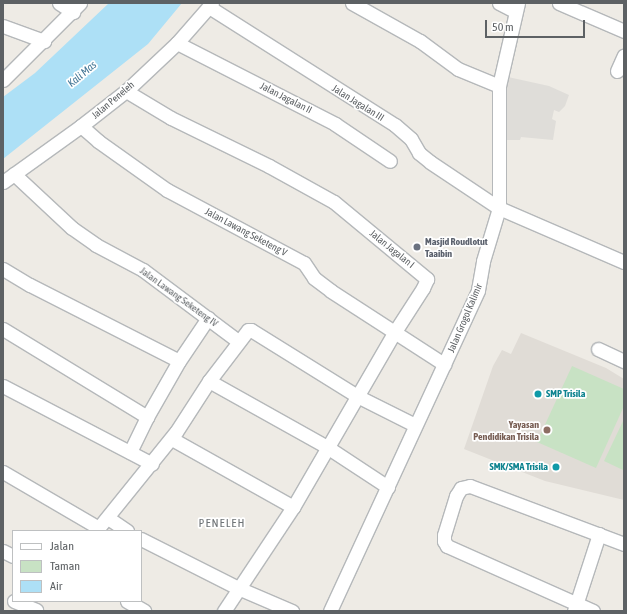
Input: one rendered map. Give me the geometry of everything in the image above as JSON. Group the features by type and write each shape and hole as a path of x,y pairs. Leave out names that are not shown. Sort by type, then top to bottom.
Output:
{"street":[{"path":"3,80 76,8 59,3"},
{"path":"352,3 420,41 458,69 499,86"},
{"path":"500,3 517,7"},
{"path":"559,3 624,31"},
{"name":"Jalan Peneleh","path":"8,178 81,126 126,91 177,43 210,5"},
{"name":"Jalan Jagalan III","path":"210,5 395,125 411,139 419,153 430,162 499,208 624,262"},
{"name":"Jalan Grogol Kalimir","path":"330,611 478,290 482,274 483,261 499,208 499,86 517,7"},
{"path":"3,26 44,41"},
{"name":"Jalan Jagalan II","path":"177,43 335,124 390,161"},
{"path":"617,71 624,54"},
{"name":"Jalan Jagalan I","path":"126,91 171,118 269,166 334,202 426,276 427,279 424,288 391,331 357,396 293,507 224,611"},
{"name":"Jalan Lawang Seketeng V","path":"81,126 98,141 167,190 304,263 314,278 391,331 444,364"},
{"name":"Jalan Lawang Seketeng IV","path":"8,178 72,228 96,245 143,270 238,341"},
{"path":"3,269 179,361"},
{"path":"130,452 147,417 179,361 208,318"},
{"path":"3,329 147,417"},
{"path":"3,472 97,529 108,518 174,436 209,380 246,331 251,330 357,396 415,425"},
{"path":"598,349 624,361"},
{"path":"209,380 327,447 388,487"},
{"path":"3,386 152,464"},
{"path":"174,436 293,507"},
{"path":"593,611 576,608 447,546 444,541 444,535 456,496 461,488 470,486 624,544"},
{"path":"108,518 126,530"},
{"path":"576,608 599,534"},
{"path":"142,540 238,588 292,611"},
{"path":"3,551 12,556"},
{"path":"3,596 12,600"},
{"path":"15,602 36,611 41,602"},
{"path":"129,602 144,611"}],"shaded area":[{"path":"503,76 549,86 569,95 565,106 559,112 554,110 552,119 556,121 553,140 521,137 520,140 503,140"},
{"name":"Yayasan Pendidikan Trisila","path":"521,333 606,368 624,379 624,500 545,481 464,449 493,366 502,350 511,354"}],"green space":[{"path":"572,366 624,389 624,406 596,468 537,442"},
{"path":"624,419 624,467 623,470 604,461"}],"water":[{"name":"Kali Mas","path":"109,3 182,3 148,44 3,159 3,97 35,73"}],"place":[{"name":"Masjid Roudlotut Taaibin","path":"417,247"},
{"name":"SMP Trisila","path":"538,394"},
{"name":"Yayasan Pendidikan Trisila","path":"547,430"},
{"name":"SMK/SMA Trisila","path":"556,467"}],"district":[{"name":"PENELEH","path":"222,524"}]}
